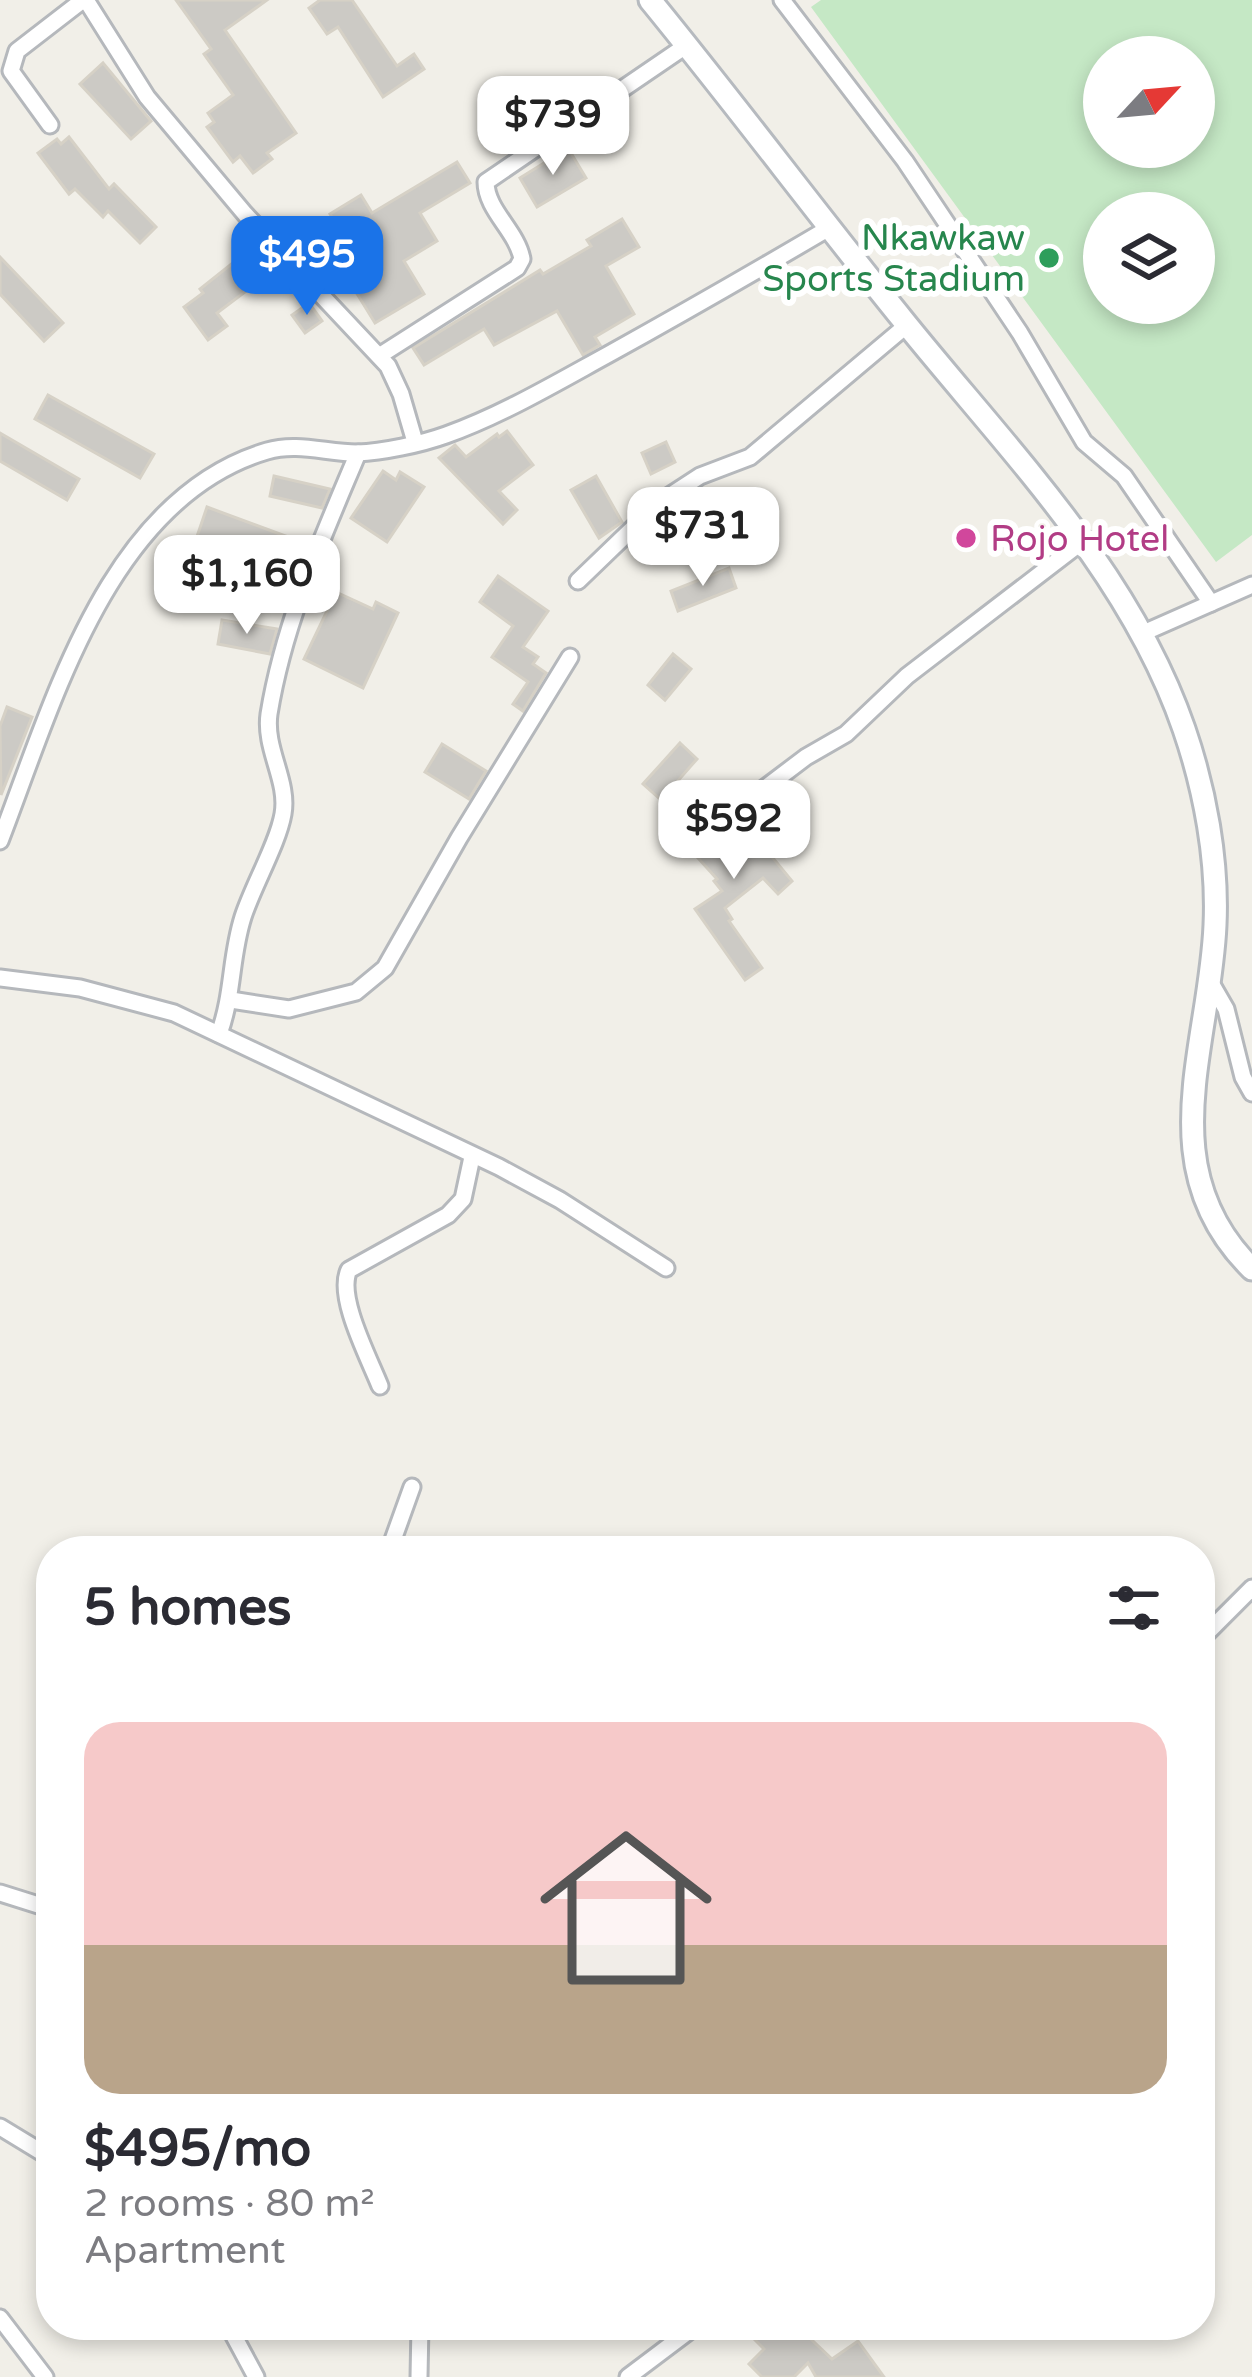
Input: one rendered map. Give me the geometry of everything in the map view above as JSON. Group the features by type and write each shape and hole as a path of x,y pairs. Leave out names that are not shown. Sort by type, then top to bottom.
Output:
{"main road":[{"path":"650,0 1082,541 1141,634 1174,701 1201,790 1214,878 1211,982 1192,1086 1194,1156 1217,1226 1252,1269"}],"street":[{"path":"50,125 11,71 11,62 17,51 85,0 147,98 245,214 379,356 401,394 415,442"},
{"path":"782,0 905,161 1020,333 1084,442 1124,476 1211,604"},
{"path":"379,356 517,268 522,259 520,248 486,193 486,182 687,45"},
{"path":"0,842 84,632 142,536 172,506 240,460 274,449 313,447 358,453 443,436 546,389 830,228"},
{"path":"578,581 660,502 700,476 750,457 907,325"},
{"path":"218,1034 231,1000 242,920 283,814 282,791 268,743 281,650 358,453"},
{"path":"728,816 806,757 846,734 907,676 1082,541"},
{"path":"1141,634 1252,585"},
{"path":"231,1000 290,1009 356,992 385,968 570,657"},
{"path":"0,978 128,998 174,1012 560,1200 666,1268"},
{"path":"1211,982 1226,1009 1243,1077 1252,1093"},
{"path":"380,1386 346,1294 345,1279 349,1270 448,1215 464,1199 472,1157"},
{"path":"394,1536 412,1487"},
{"path":"1215,1625 1252,1588"},
{"path":"2,1898 36,1906"},
{"path":"0,2127 36,2149"},
{"path":"0,2318 45,2377"},
{"path":"236,2340 256,2377"},
{"path":"419,2377 420,2340"},
{"path":"628,2377 678,2340"}],"green space":[{"name":"Nkawkaw Sports Stadium","path":"821,0 1252,0 1252,535 1216,562 811,7"}],"building":[{"path":"176,0 267,0 225,30 296,133 267,153 272,159 253,173 240,156 233,162 207,127 214,122 208,113 233,95 204,54 211,49"},
{"path":"320,0 352,0 397,66 414,54 424,69 383,97 338,27 327,34 309,8"},
{"path":"103,63 151,121 131,139 80,84"},
{"path":"69,137 109,189 114,184 156,227 140,243 108,211 103,217 75,189 69,194 38,153 57,139 61,144"},
{"path":"568,148 586,178 537,207 520,178"},
{"path":"457,162 470,183 420,213 437,241 404,261 424,294 375,323 340,266 330,272 312,243 321,238 317,232 335,222 330,214 361,195 372,213"},
{"path":"622,219 639,247 606,266 634,314 595,337 600,345 583,355 557,311 494,345 484,329 424,365 413,348 540,270 543,274 591,246 587,240"},
{"path":"261,248 285,279 271,290 262,279 217,313 227,326 208,340 184,307 244,254 247,259"},
{"path":"0,257 63,323 44,341 0,294"},
{"path":"309,303 322,321 305,333 292,315"},
{"path":"48,395 154,454 140,478 35,419"},
{"path":"507,431 533,465 499,491 517,510 503,524 439,458 455,445 466,457"},
{"path":"0,433 79,479 67,500 0,461"},
{"path":"666,442 675,462 651,474 642,453"},
{"path":"383,471 396,480 400,472 424,487 387,542 351,518"},
{"path":"274,476 330,489 322,508 270,496"},
{"path":"596,476 622,522 599,538 571,490"},
{"path":"207,507 307,544 293,582 227,558 223,569 190,557"},
{"path":"729,568 736,588 678,611 671,591"},
{"path":"498,576 548,611 523,647 538,657 533,664 546,673 523,711 513,704 528,682 492,657 513,626 480,602"},
{"path":"336,592 373,609 376,602 398,613 363,688 304,659"},
{"path":"222,620 277,629 270,654 218,644"},
{"path":"673,654 691,669 665,700 648,685"},
{"path":"7,707 32,717 1,795 0,726"},
{"path":"680,743 697,759 661,800 643,784"},
{"path":"442,744 486,771 469,799 425,772"},
{"path":"709,814 747,846 768,827 780,842 768,852 792,881 778,894 763,878 725,908 762,968 745,980 695,909 722,891 685,836"},
{"path":"755,2340 812,2340 832,2359 858,2341 884,2377 816,2377 808,2363 794,2377 762,2377 749,2364 764,2349"}],"place":[{"name":"Nkawkaw Sports Stadium","path":"1049,258"},
{"name":"Rojo Hotel","path":"966,538"}]}
